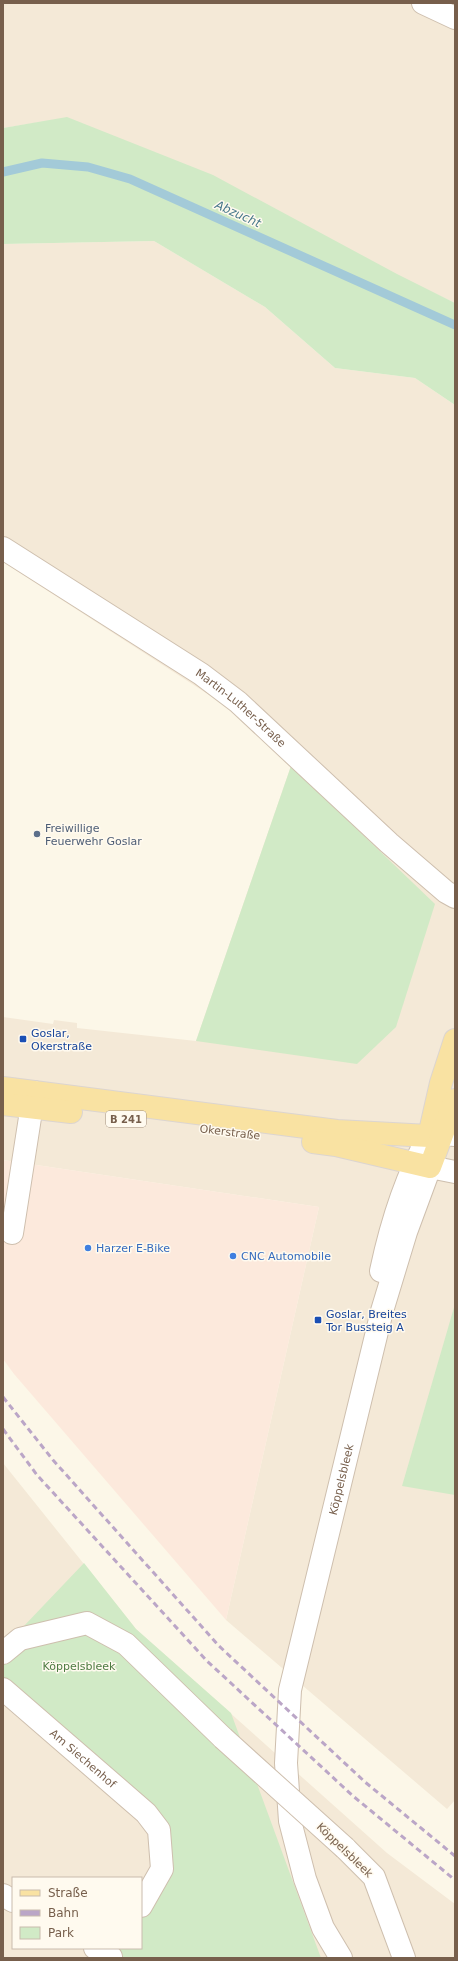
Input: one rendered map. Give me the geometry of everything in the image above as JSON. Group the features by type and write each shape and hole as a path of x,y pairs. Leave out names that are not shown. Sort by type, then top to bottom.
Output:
{"main road":[{"path":"442,1135 441,1083 455,1040"},
{"name":"Okerstraße","path":"3,1088 32,1099 336,1145 422,1165"},
{"name":"Okerstraße","path":"3,1104 32,1099 337,1131 442,1135"},
{"path":"422,1165 442,1135 455,1100"}],"street":[{"path":"423,3 455,18"},
{"name":"Martin-Luther-Straße","path":"3,548 201,674 238,702 389,843 446,892 455,897"},
{"path":"12,1233 32,1099"},
{"name":"Okerstraße","path":"422,1165 455,1172"},
{"name":"Köppelsbleek","path":"341,1958 323,1928 305,1879 290,1821 286,1763 290,1690 367,1375 371,1311 389,1232 422,1165"},
{"name":"Köppelsbleek","path":"3,1653 20,1639 87,1623 126,1644 223,1738 345,1848 374,1877 404,1958"},
{"name":"Am Siechenhof","path":"3,1689 146,1813 159,1830 162,1869 142,1904"},
{"path":"3,1895 12,1900"},
{"path":"97,1949 111,1958 116,1949"}],"shaded area":[{"path":"3,3 455,4 455,303 67,118 3,128"},
{"path":"154,241 265,307 335,368 415,378 455,405 455,1800 447,1809 226,1620 319,1207 3,1160 3,1017 53,1024 54,1020 77,1023 77,1028 196,1041 291,766 234,711 3,562 3,244"},
{"path":"3,1160 319,1207 226,1620 14,1374 3,1359"},
{"path":"3,1463 136,1629 387,1853 455,1904 455,1958 3,1958"}],"green space":[{"path":"67,117 213,175 397,274 455,303 455,405 415,378 335,368 265,307 154,241 3,244 3,128"},
{"path":"291,766 435,904 396,1027 357,1064 196,1041"},
{"path":"455,1304 455,1495 402,1486"},
{"name":"Köppelsbleek","path":"84,1563 136,1629 231,1713 321,1958 112,1958 116,1949 142,1949 142,1904 162,1869 159,1830 3,1689 3,1648"}],"waterway":[{"name":"Abzucht","path":"3,172 42,163 88,167 130,179 455,325"}],"railway":[{"path":"3,1397 53,1460 219,1646 365,1782 455,1856"},
{"path":"3,1429 37,1475 207,1661 353,1796 455,1880"}],"place":[{"name":"Freiwillige Feuerwehr Goslar","path":"37,834"},
{"name":"Goslar, Okerstraße","path":"23,1039"},
{"name":"Harzer E-Bike","path":"88,1248"},
{"name":"CNC Automobile","path":"233,1256"},
{"name":"Goslar, Breites Tor Bussteig A","path":"318,1320"}]}
